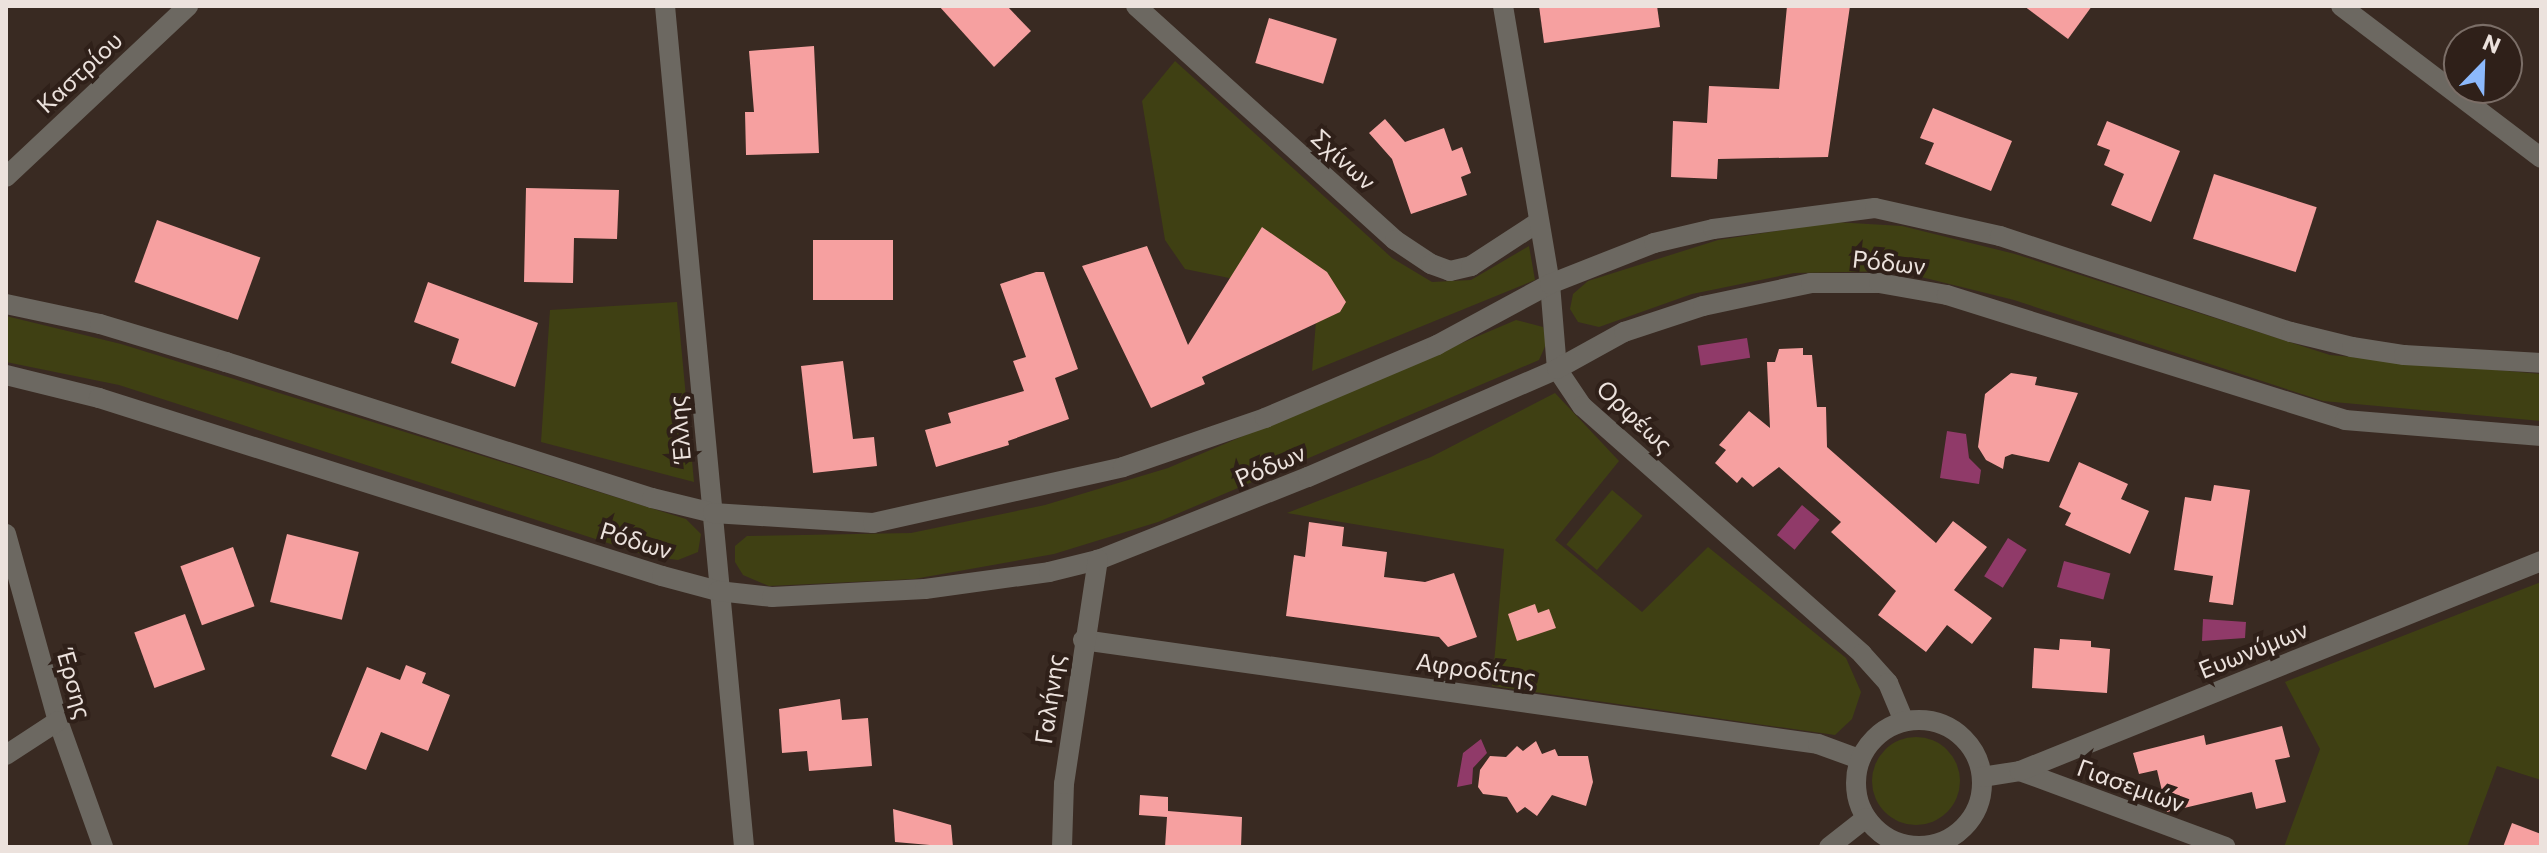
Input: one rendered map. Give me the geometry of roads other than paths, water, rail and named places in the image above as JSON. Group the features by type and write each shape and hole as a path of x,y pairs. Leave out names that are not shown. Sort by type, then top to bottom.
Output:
{"street":[{"name":"Καστρίου","path":"6,177 188,6"},
{"name":"Έλλης","path":"665,6 744,847"},
{"name":"Σχίνων","path":"1136,6 1395,240 1431,264 1450,271 1471,266 1537,223"},
{"name":"Ορφέως","path":"1503,6 1537,223 1550,284 1557,369 1582,406 1862,654 1888,683 1904,721"},
{"path":"2341,6 2541,158"},
{"name":"Ρόδων","path":"6,304 100,324 652,498 713,513 873,523 1123,467 1265,418 1437,345 1550,284 1654,243 1713,229 1875,208 2000,236 2291,332 2352,347 2404,355 2541,363"},
{"name":"Ρόδων","path":"6,375 114,402 718,591 829,597 909,591 1049,572 1098,560 1279,489 1557,369 1624,332 1703,306 1811,283 1879,283 1947,295 2345,420 2541,436"},
{"name":"Έρσης","path":"6,534 58,721 103,847"},
{"name":"Γαλήνης","path":"1062,847 1064,784 1083,640 1098,560"},
{"name":"Ευωνύμων","path":"1982,777 2020,771 2541,561"},
{"name":"Αφροδίτης","path":"1083,640 1818,744 1859,759"},
{"path":"6,755 58,721"},
{"path":"1904,721 1940,723 1956,731 1978,759 1982,777 1978,808 1952,842 1914,846 1887,837 1866,818 1856,789 1859,759 1877,735 1904,721"},
{"name":"Γιασεμιών","path":"2020,771 2225,847"},
{"path":"1829,847 1866,818"}]}
